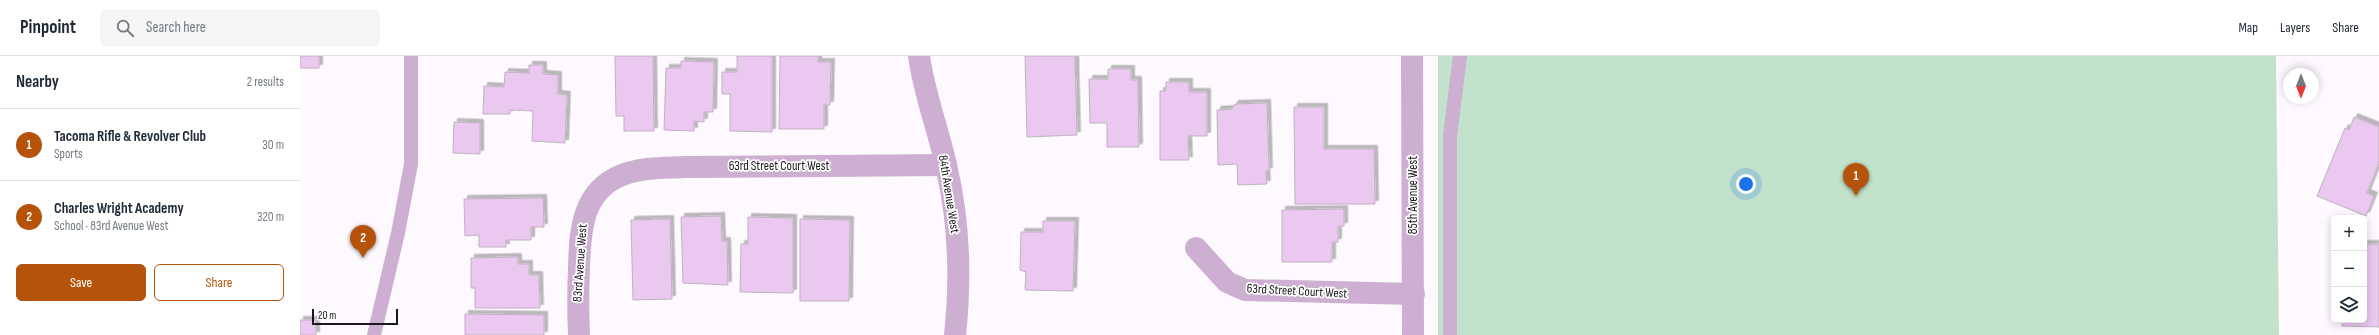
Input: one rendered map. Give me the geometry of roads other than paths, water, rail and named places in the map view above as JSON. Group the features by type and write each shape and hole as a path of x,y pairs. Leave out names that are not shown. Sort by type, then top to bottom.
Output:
{"street":[{"name":"84th Avenue West","path":"920,56 927,96 946,165 956,230 958,277 955,335"},
{"name":"85th Avenue West","path":"1412,56 1413,335"},
{"name":"63rd Street Court West","path":"614,179 643,169 686,166 946,165"},
{"name":"83rd Avenue West","path":"579,335 578,308 582,224 593,197 614,179"},
{"name":"63rd Street Court West","path":"1196,248 1227,282 1245,290 1414,294"}],"lane":[{"path":"374,335 398,233 411,164 411,56"},
{"path":"1450,335 1450,136 1460,56"}],"place":[{"name":"Tacoma Rifle & Revolver Club","path":"1856,196"},
{"name":"Charles Wright Academy","path":"363,258"}]}
